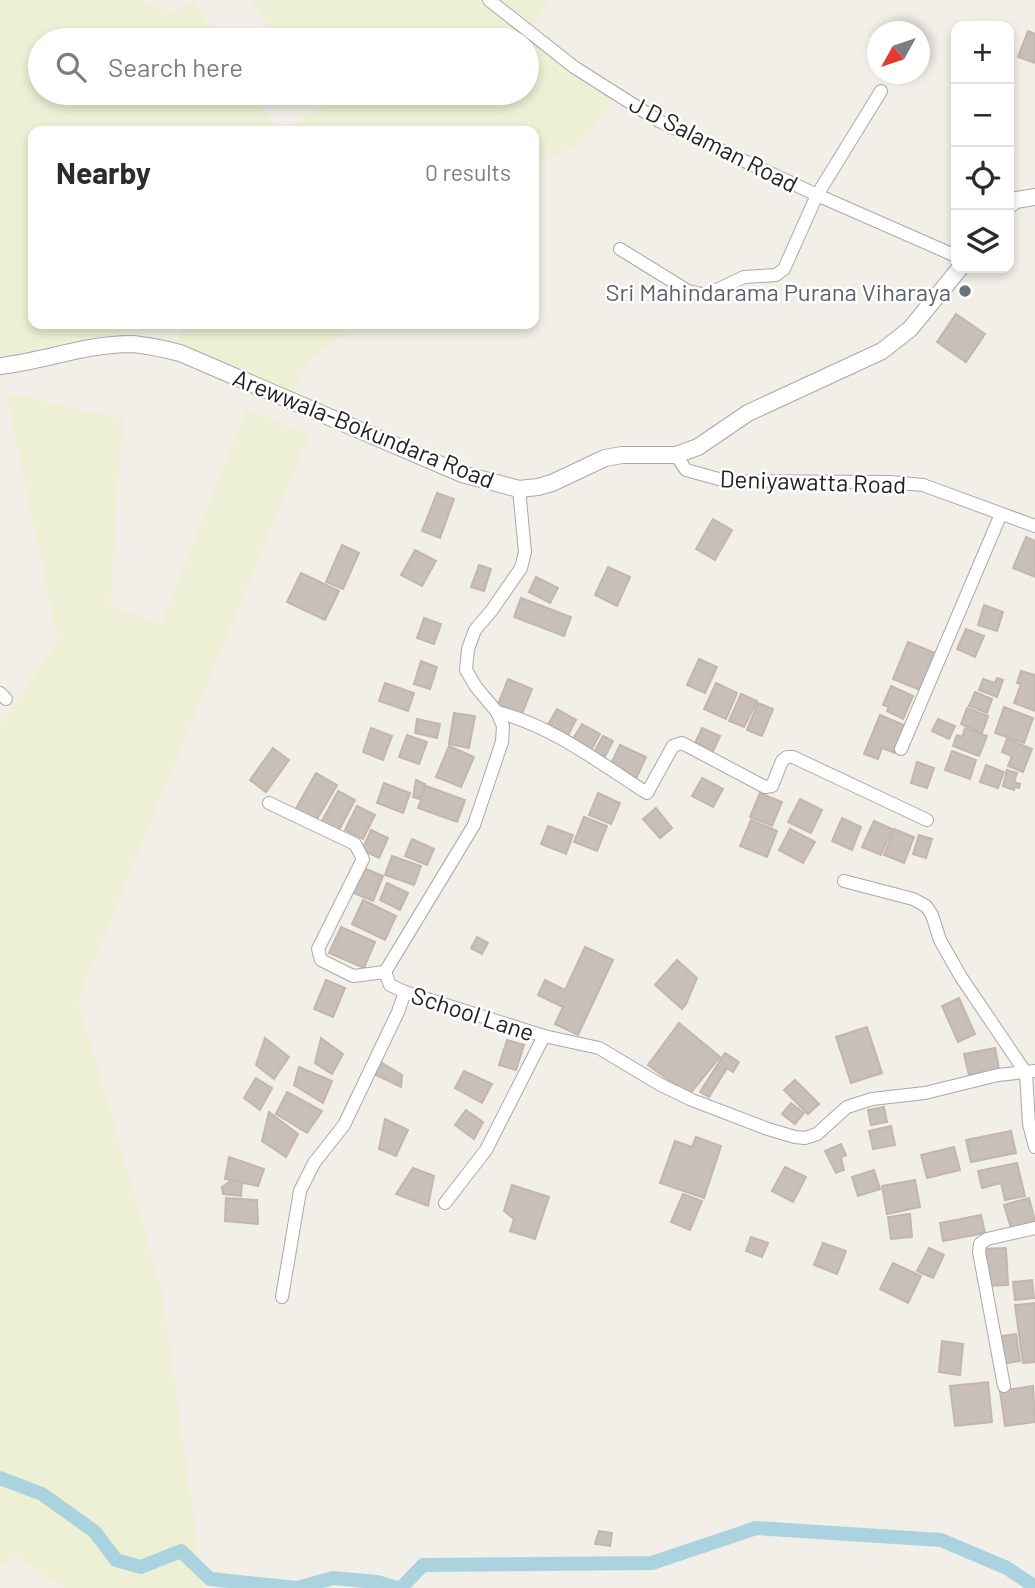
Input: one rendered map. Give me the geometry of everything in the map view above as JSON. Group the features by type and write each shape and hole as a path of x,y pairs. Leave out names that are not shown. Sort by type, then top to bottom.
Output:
{"street":[{"name":"J D Salaman Road","path":"489,0 525,28"},
{"name":"J D Salaman Road","path":"539,39 574,67 659,121 951,254"},
{"path":"621,249 688,291 706,295 744,277 776,275 784,269 817,195 881,91"},
{"path":"1014,201 1035,197"},
{"name":"Arewwala-Bokundara Road","path":"0,366 102,346 132,344 180,353 463,474 519,489 552,483 605,458 622,455 676,455 698,447 748,413 882,351 910,329 956,273"},
{"name":"Deniyawatta Road","path":"676,455 686,470 726,481 877,481 923,485 1035,526"},
{"path":"519,489 525,552 521,568 475,630 468,649 466,670 475,687 497,712 533,724 576,747 647,793 673,746 681,743 765,788 772,786 782,761 793,757 927,820"},
{"path":"901,749 1001,514"},
{"name":"School Lane","path":"497,712 503,726 502,742 474,825 385,972 390,985 404,992 544,1036 599,1048 692,1100 768,1129 805,1138 817,1134 847,1107 872,1099 925,1093 998,1075 1030,1072"},
{"path":"269,803 355,844 363,859 318,950 321,960 353,976 385,972"},
{"path":"844,881 913,899 926,906 932,915 940,940 961,977 1030,1072 1029,1125 1035,1147"},
{"path":"282,1297 300,1191 314,1163 344,1125 398,1012 404,992"},
{"path":"445,1203 486,1150 544,1036"},
{"path":"1004,1386 979,1252 980,1244 987,1239 1035,1228"}],"green space":[{"path":"0,0 143,0 150,6 174,12 192,0 210,28 28,28 28,105 261,105 276,126 28,126 28,329 129,329 128,338 0,360"},
{"path":"255,0 549,0 533,28 272,28 252,3"},
{"path":"539,40 618,91 587,139 539,163 539,126 294,126 322,105 539,105"},
{"path":"182,329 351,329 310,359 290,398 173,350"},
{"path":"6,393 123,419 110,606 161,624 247,408 309,436 78,1000 162,1290 204,1588 65,1588 16,1557 0,1567 0,725 58,641"}],"building":[{"path":"1028,31 1035,34 1035,63 1018,57"},
{"path":"956,314 985,334 966,362 937,342"},
{"path":"437,493 454,499 440,538 422,531"},
{"path":"713,519 732,530 715,560 696,549"},
{"path":"1026,537 1035,541 1035,577 1013,568"},
{"path":"342,545 359,553 343,589 326,582"},
{"path":"415,550 436,561 422,586 401,575"},
{"path":"479,565 491,569 484,591 471,587"},
{"path":"608,567 630,577 617,606 595,595"},
{"path":"301,573 339,591 325,620 287,602"},
{"path":"536,577 558,588 550,603 529,592"},
{"path":"521,598 571,617 564,636 514,617"},
{"path":"984,605 1003,612 997,631 978,625"},
{"path":"424,618 441,624 434,644 417,638"},
{"path":"966,629 984,636 975,657 957,649"},
{"path":"908,642 935,653 920,690 893,679"},
{"path":"699,659 717,667 705,693 687,685"},
{"path":"421,661 437,667 430,689 414,684"},
{"path":"1021,671 1035,675 1035,711 1014,703 1021,684 1017,683"},
{"path":"997,678 1003,680 997,697 979,690 983,679 995,683"},
{"path":"508,679 532,689 521,716 497,707"},
{"path":"385,683 414,693 408,711 379,701"},
{"path":"716,683 737,693 726,719 704,709"},
{"path":"891,686 913,696 903,719 887,711 889,707 883,705"},
{"path":"975,692 992,699 987,713 969,706"},
{"path":"741,694 757,701 744,727 729,721"},
{"path":"758,703 773,709 762,736 747,730"},
{"path":"1004,707 1033,718 1024,743 995,733"},
{"path":"967,708 988,716 982,733 961,724"},
{"path":"557,709 576,720 566,739 546,728"},
{"path":"454,713 475,716 469,748 449,744"},
{"path":"880,715 906,726 895,753 882,748 878,759 864,754"},
{"path":"417,719 440,724 437,738 415,733"},
{"path":"938,719 955,726 949,739 932,731"},
{"path":"582,724 600,734 591,750 573,739"},
{"path":"371,728 392,736 383,760 363,752"},
{"path":"702,728 720,736 709,760 691,752"},
{"path":"965,728 987,736 979,756 953,746 957,735 962,737"},
{"path":"407,735 427,742 419,764 399,757"},
{"path":"603,736 613,741 604,758 594,752"},
{"path":"1007,739 1032,749 1023,772 1008,766 1012,756 1002,752"},
{"path":"620,745 646,757 635,781 609,768"},
{"path":"449,746 474,757 461,787 436,777"},
{"path":"273,748 289,760 266,792 250,780"},
{"path":"952,751 976,760 970,779 945,770"},
{"path":"917,762 934,768 927,788 911,783"},
{"path":"986,765 1004,772 998,788 980,782"},
{"path":"1007,770 1017,773 1014,782 1020,784 1019,788 1015,787 1014,790 1003,786"},
{"path":"316,773 337,785 314,824 294,812"},
{"path":"702,778 723,789 713,807 692,796"},
{"path":"416,780 425,784 419,799 413,797"},
{"path":"384,783 410,793 403,813 377,803"},
{"path":"426,786 465,800 457,822 418,808"},
{"path":"338,791 355,800 338,832 321,823"},
{"path":"598,793 620,803 611,824 589,815"},
{"path":"760,793 782,802 772,826 750,817"},
{"path":"800,799 822,810 811,833 788,822"},
{"path":"357,806 375,815 363,839 345,830"},
{"path":"656,808 672,828 660,838 643,819"},
{"path":"584,817 607,826 597,851 574,842"},
{"path":"842,818 861,827 852,850 832,841"},
{"path":"751,820 777,831 767,857 740,846"},
{"path":"874,821 892,829 881,855 862,847"},
{"path":"548,826 573,835 566,854 541,844"},
{"path":"790,829 815,842 803,863 779,850"},
{"path":"894,829 914,837 904,863 884,855"},
{"path":"371,830 388,838 379,858 362,850"},
{"path":"919,835 932,839 926,858 913,854"},
{"path":"412,839 434,849 427,865 405,856"},
{"path":"392,856 421,866 414,885 385,875"},
{"path":"361,867 383,876 373,901 351,892"},
{"path":"387,883 408,893 400,910 380,900"},
{"path":"363,900 396,916 385,940 352,924"},
{"path":"341,927 375,942 364,968 329,953"},
{"path":"477,937 488,943 482,954 471,948"},
{"path":"585,947 613,960 578,1035 555,1024 563,1007 538,995 545,980 565,990"},
{"path":"677,960 697,978 682,1009 655,985"},
{"path":"326,980 345,988 333,1017 314,1009"},
{"path":"959,998 975,1034 958,1042 942,1006"},
{"path":"679,1023 720,1057 689,1095 648,1065"},
{"path":"867,1027 882,1073 851,1083 836,1037"},
{"path":"265,1038 289,1057 274,1079 256,1065"},
{"path":"321,1038 343,1054 332,1074 315,1063"},
{"path":"507,1040 524,1045 516,1070 499,1065"},
{"path":"995,1048 999,1069 969,1075 964,1054"},
{"path":"725,1053 739,1062 733,1072 727,1068 709,1097 700,1092"},
{"path":"379,1061 402,1075 401,1087 376,1075"},
{"path":"299,1067 332,1081 323,1103 294,1085"},
{"path":"464,1071 492,1084 482,1103 455,1088"},
{"path":"256,1078 272,1088 260,1110 244,1098"},
{"path":"795,1080 819,1104 808,1114 784,1090"},
{"path":"287,1092 322,1111 307,1133 276,1114"},
{"path":"791,1103 804,1113 795,1124 782,1114"},
{"path":"884,1107 887,1122 871,1125 868,1110"},
{"path":"466,1110 483,1122 474,1139 455,1125"},
{"path":"269,1112 298,1134 286,1157 262,1141"},
{"path":"385,1119 408,1130 396,1156 379,1149"},
{"path":"891,1126 895,1145 873,1149 869,1131"},
{"path":"1011,1131 1016,1153 971,1162 966,1140"},
{"path":"696,1137 721,1146 704,1198 660,1183 675,1141 692,1147"},
{"path":"841,1144 846,1155 841,1158 844,1170 836,1173 825,1151"},
{"path":"954,1147 960,1170 927,1178 921,1155"},
{"path":"229,1157 264,1169 258,1186 225,1179"},
{"path":"1017,1163 1025,1196 1005,1200 1001,1183 982,1188 978,1171"},
{"path":"785,1167 806,1177 793,1202 772,1191"},
{"path":"413,1168 434,1176 428,1206 396,1194"},
{"path":"874,1170 880,1189 858,1196 852,1177"},
{"path":"232,1180 242,1182 241,1196 223,1194 222,1187"},
{"path":"915,1180 920,1207 887,1214 882,1186"},
{"path":"512,1185 549,1197 535,1239 510,1231 514,1219 504,1211"},
{"path":"683,1194 702,1201 690,1230 671,1222"},
{"path":"226,1198 257,1200 258,1224 225,1221"},
{"path":"1029,1198 1035,1221 1011,1228 1004,1205"},
{"path":"910,1214 912,1237 891,1239 888,1217"},
{"path":"981,1215 985,1233 943,1241 940,1223"},
{"path":"751,1237 768,1243 762,1257 746,1251"},
{"path":"823,1243 846,1251 837,1274 814,1265"},
{"path":"929,1248 944,1255 933,1278 917,1271"},
{"path":"1006,1248 1008,1285 983,1286 982,1249"},
{"path":"893,1263 921,1276 908,1303 880,1289"},
{"path":"1032,1280 1034,1298 1015,1300 1013,1282"},
{"path":"1035,1303 1035,1362 1023,1363 1015,1305"},
{"path":"1016,1334 1020,1361 1001,1364 996,1337"},
{"path":"942,1341 963,1344 960,1375 939,1372"},
{"path":"988,1382 992,1422 955,1426 950,1386"},
{"path":"1033,1386 1035,1422 1005,1426 1000,1391"},
{"path":"599,1531 612,1533 610,1546 595,1544"}],"waterway":[{"path":"0,1478 42,1494 95,1532 116,1560 141,1567 181,1551 210,1579 297,1588 333,1578 377,1582 397,1588"},
{"path":"401,1588 423,1565 652,1563 756,1528 941,1540 1007,1568 1035,1587"}],"place":[{"name":"Sri Mahindarama Purana Viharaya","path":"965,291"}]}
